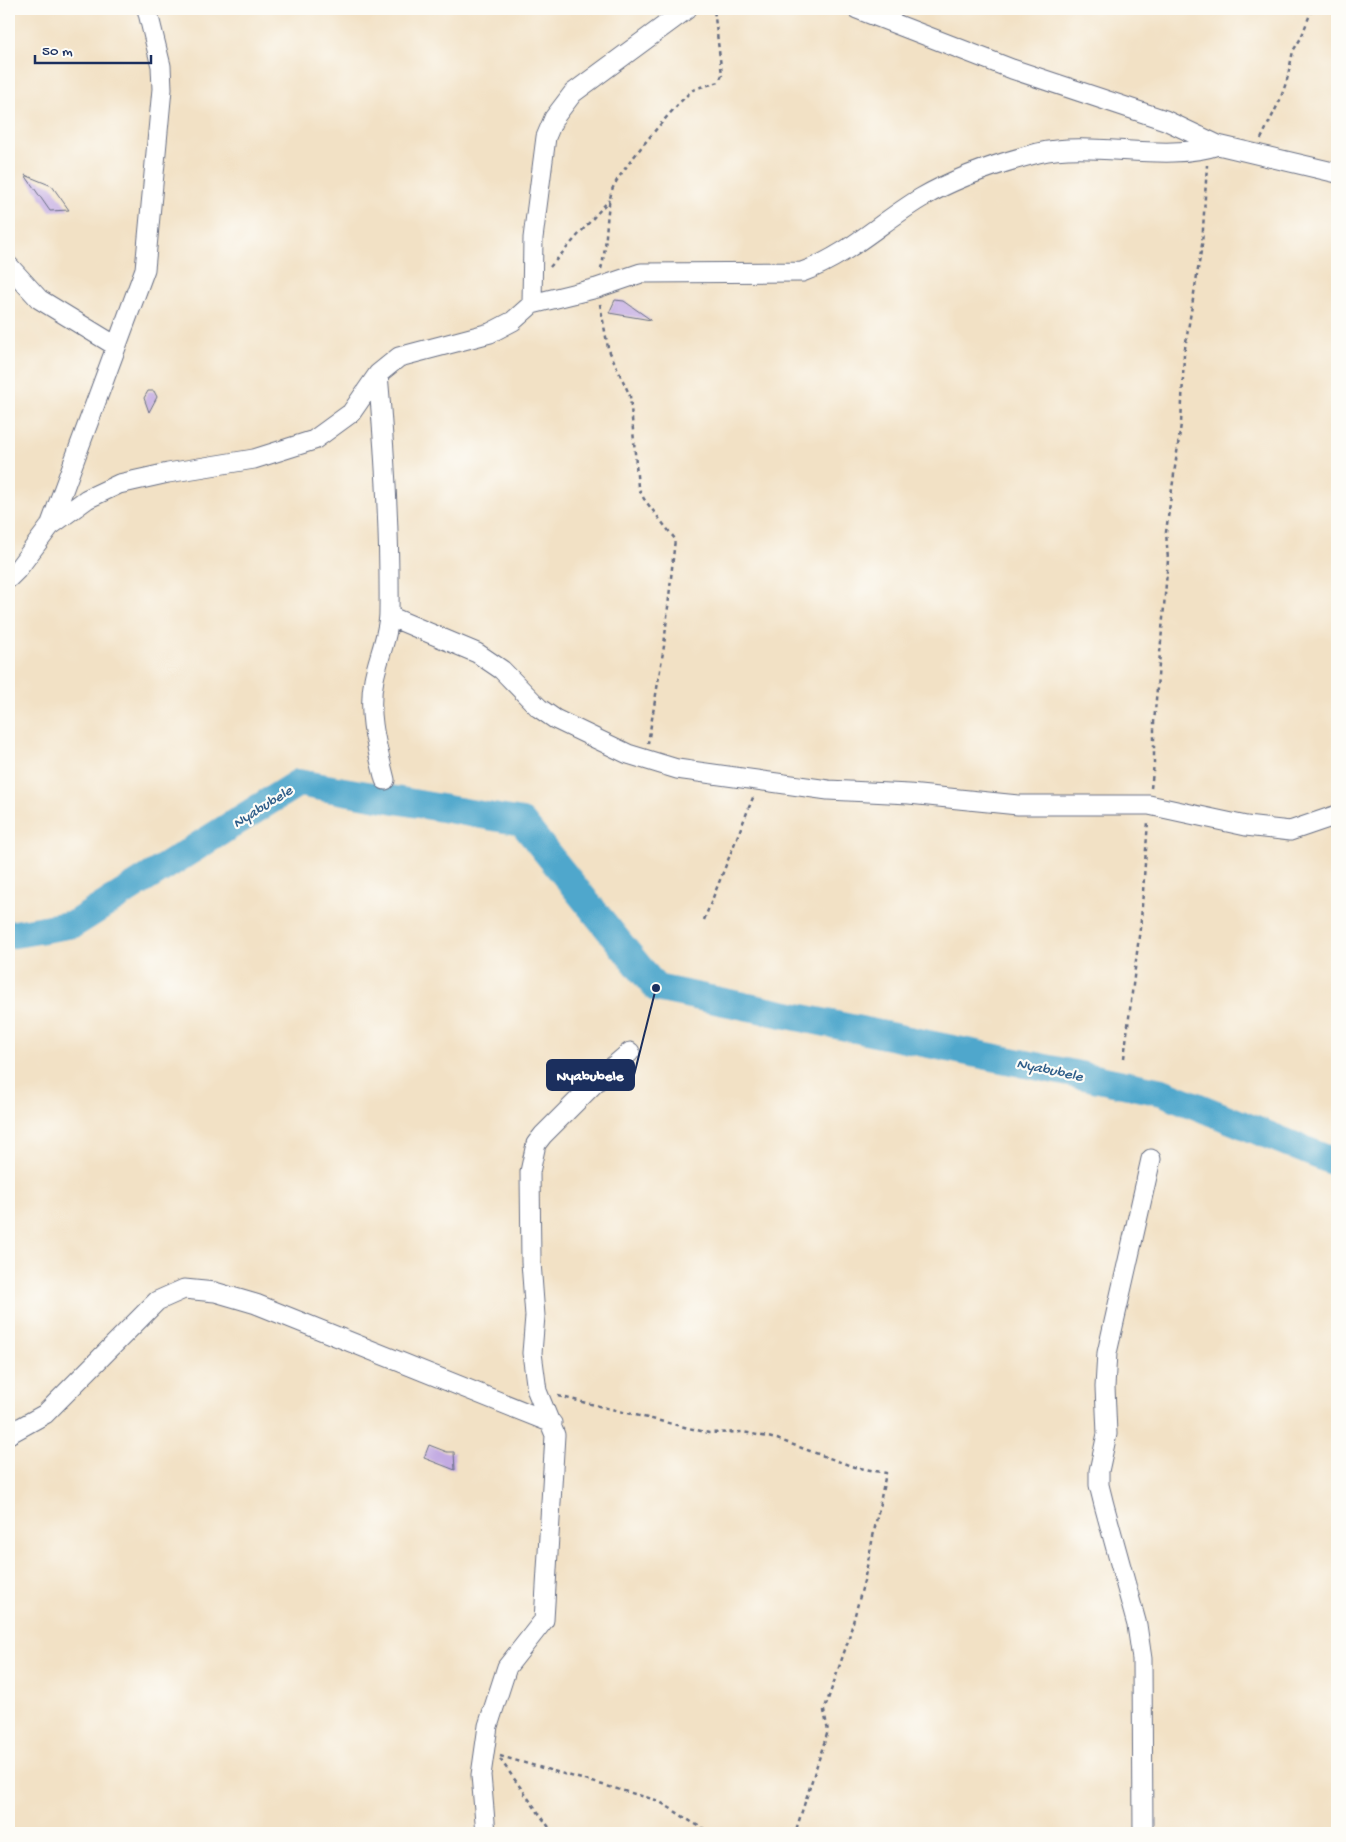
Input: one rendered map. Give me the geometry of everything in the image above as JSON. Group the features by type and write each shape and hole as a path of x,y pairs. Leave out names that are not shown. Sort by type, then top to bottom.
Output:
{"street":[{"path":"9,578 50,526 145,269 162,89 162,66 147,9"},
{"path":"50,526 87,499 119,484 168,473 254,459 314,440 351,413 378,374 398,357 490,333 513,321 532,297 533,238 546,137 554,118 573,93 687,9"},
{"path":"857,9 1012,69 1165,120 1212,147"},
{"path":"532,297 597,288 641,273 802,272 818,266 855,244 922,197 990,167 1040,153 1065,150 1158,151 1212,147 1250,153 1337,173"},
{"path":"9,266 39,299 116,346"},
{"path":"378,374 385,452 389,616 373,681 371,708 373,730 385,780"},
{"path":"389,616 476,653 502,670 539,708 555,719 628,754 677,769 759,782 1018,806 1110,803 1149,804 1246,826 1290,831 1337,815"},
{"path":"486,1833 482,1775 488,1726 503,1674 544,1620 555,1435 552,1423 537,1391 532,1354 535,1316 531,1262 531,1161 536,1144 543,1135 602,1076 630,1052"},
{"path":"1143,1833 1142,1659 1137,1625 1099,1486 1107,1434 1105,1387 1108,1353 1151,1159"},
{"path":"9,1434 45,1414 157,1301 184,1290 215,1292 256,1304 552,1423"}],"path":[{"path":"646,760 664,646 675,539 644,499 638,487 630,396 608,348 597,288 606,252 612,188 621,173 662,124 676,103 695,89 719,82 723,69 714,9"},
{"path":"1250,153 1258,146 1280,100 1287,80 1293,51 1301,38 1312,9"},
{"path":"1124,1058 1141,920 1149,804 1154,764 1154,723 1168,560 1166,532 1181,424 1184,354 1202,245 1212,147"},
{"path":"532,297 557,257 610,199"},
{"path":"704,920 759,782"},
{"path":"537,1391 709,1432 743,1432 777,1439 854,1467 886,1474 864,1581 848,1641 824,1711 828,1731 795,1833"},
{"path":"553,1833 497,1755 656,1800 671,1808 683,1819 713,1833"}],"building":[{"path":"25,175 52,186 69,210 50,211"},
{"path":"615,300 624,301 651,320 609,313"},
{"path":"148,391 154,391 157,397 149,412 144,398"},
{"path":"429,1445 447,1452 454,1452 455,1470 424,1458"}],"waterway":[{"name":"Nyabubele","path":"9,935 74,924 298,783 522,822 656,988 1162,1092 1337,1163"}],"place":[{"name":"Nyabubele","path":"656,988"}]}
